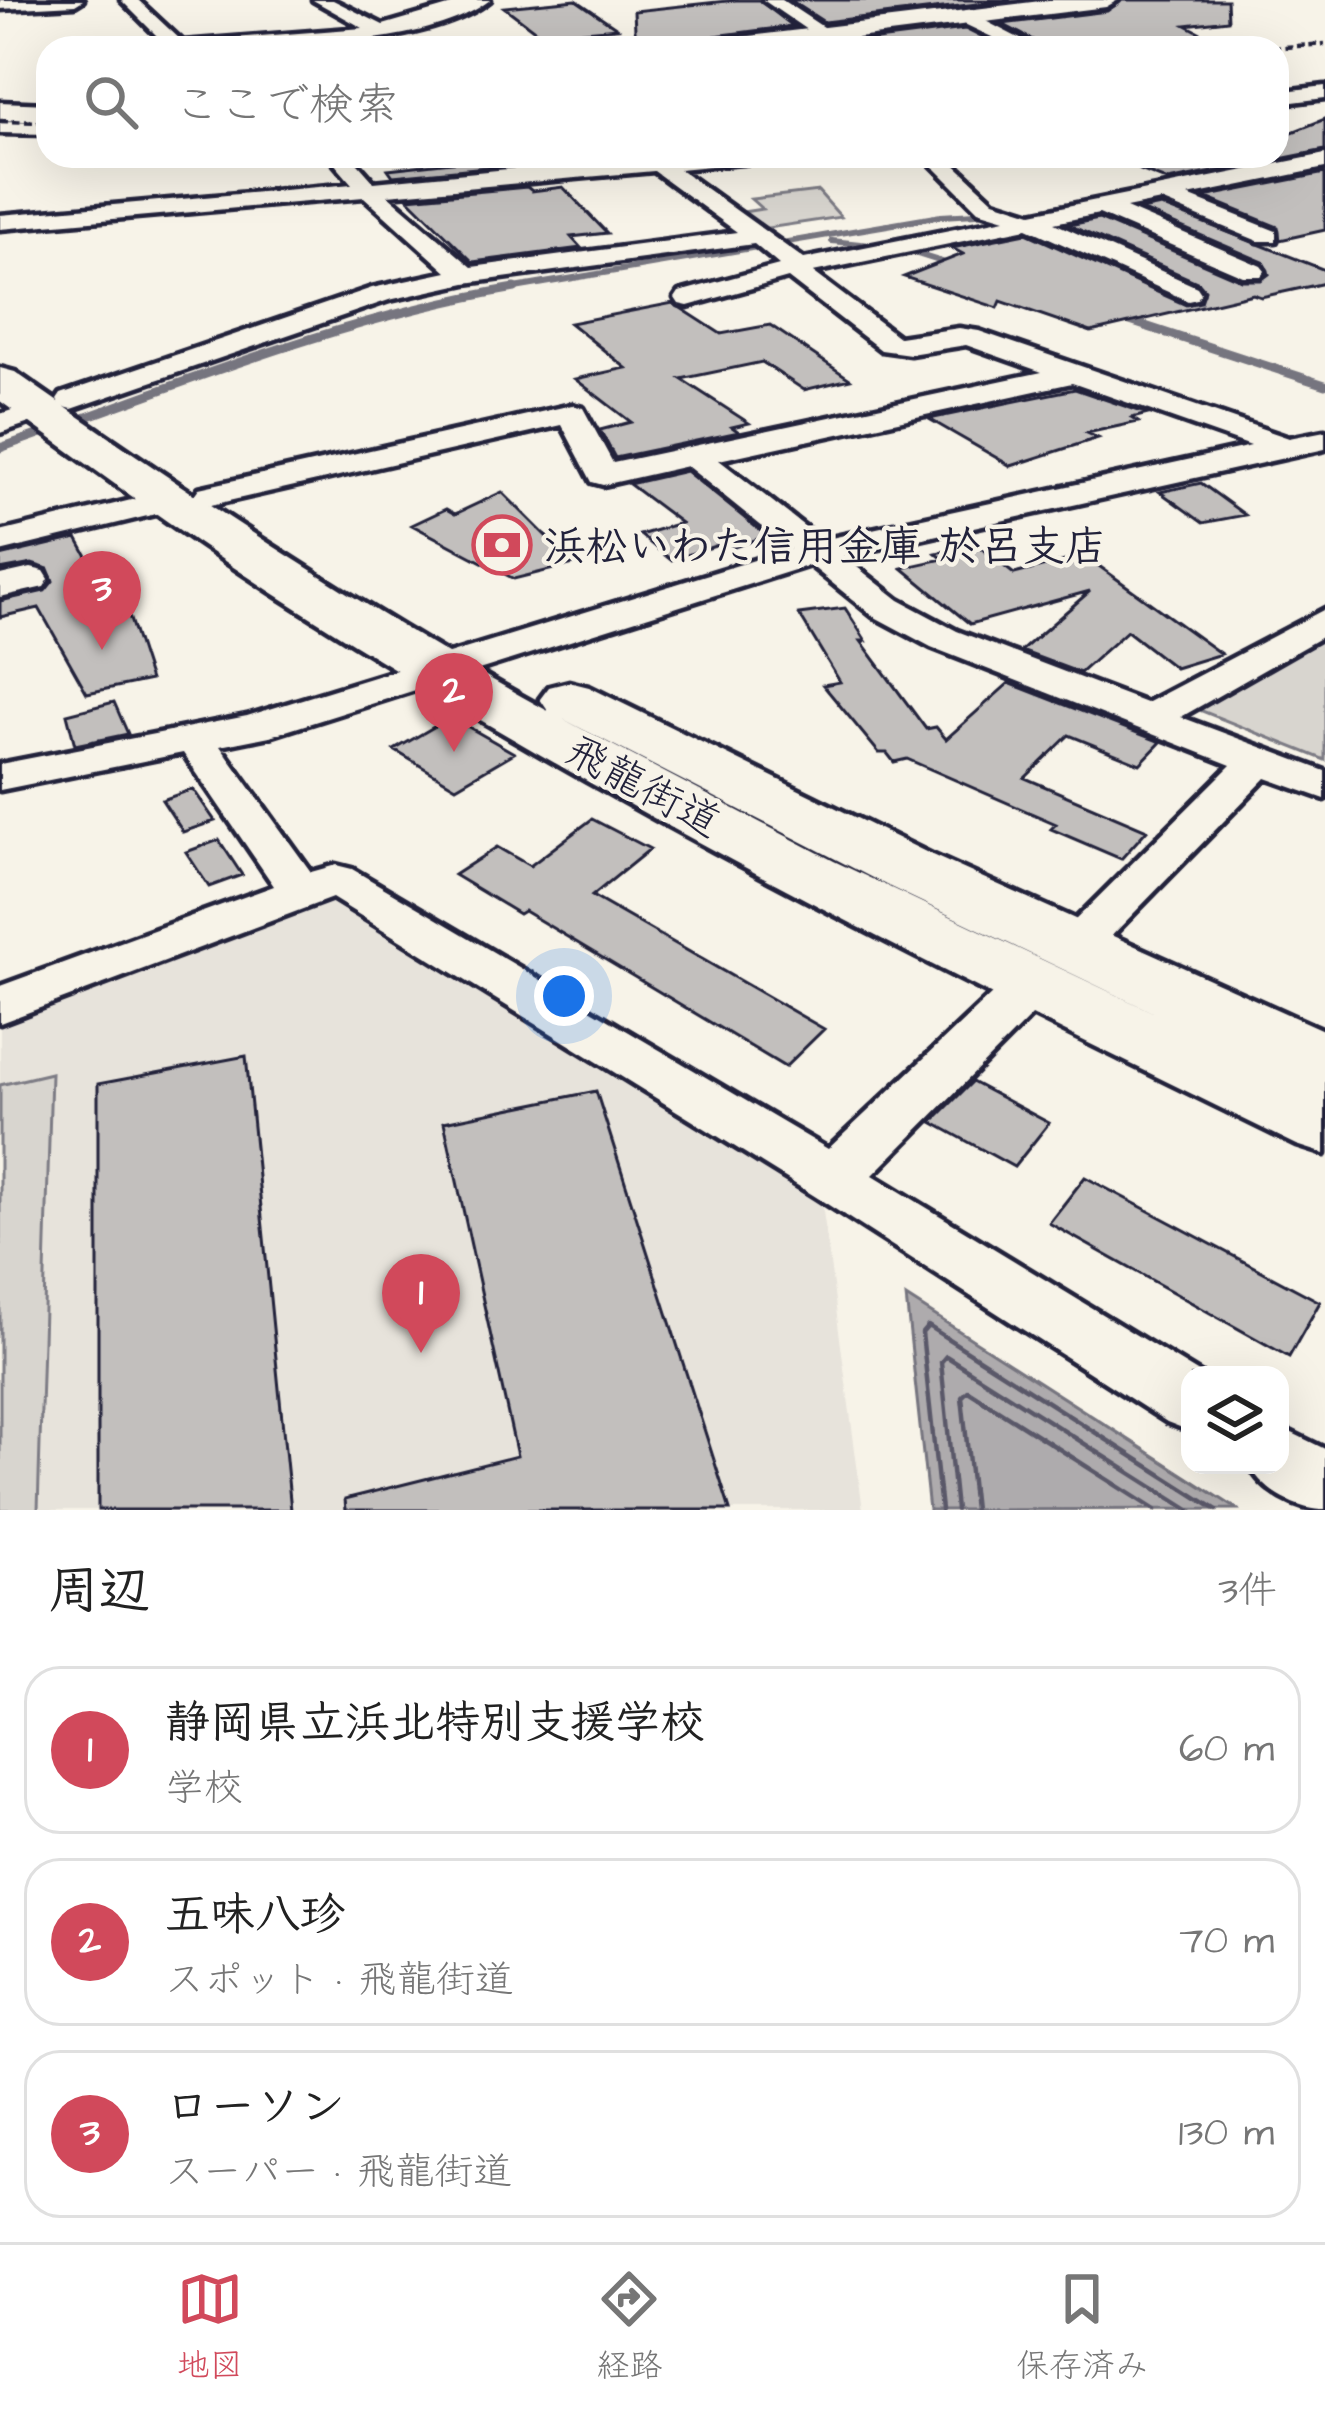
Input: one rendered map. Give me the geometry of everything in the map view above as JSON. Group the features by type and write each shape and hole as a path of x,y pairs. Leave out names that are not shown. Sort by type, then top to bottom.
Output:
{"highway":[{"path":"814,36 1056,2 1106,0"},
{"path":"0,111 36,112"},
{"name":"飛龍街道","path":"0,344 60,416"},
{"name":"飛龍街道","path":"0,381 457,663 1051,967 1325,1124"},
{"name":"飛龍街道","path":"1051,967 1325,1062"}],"street":[{"path":"0,4 75,0"},
{"path":"129,0 167,36"},
{"path":"321,0 391,36"},
{"path":"313,36 444,18 482,0"},
{"path":"771,0 826,34"},
{"path":"964,17 1004,36"},
{"path":"1289,96 1325,92"},
{"path":"0,127 36,128"},
{"path":"1289,161 1325,160"},
{"path":"289,168 306,194"},
{"path":"350,168 466,275"},
{"path":"0,223 571,168"},
{"path":"664,168 896,346 961,335 1288,449"},
{"path":"946,168 986,206 1028,216 1188,293"},
{"path":"60,416 381,294 466,275 773,249 883,251 1257,168"},
{"path":"1289,168 1325,182"},
{"path":"1228,178 1272,196"},
{"path":"1146,193 1268,236"},
{"path":"1099,205 1240,266 1158,279"},
{"path":"688,298 773,249"},
{"path":"0,542 572,414 603,475 1073,374"},
{"path":"0,777 195,740 307,712 816,552 1081,490 1325,440"},
{"path":"694,456 886,608 944,639 1325,786"},
{"path":"1149,718 1325,620"},
{"path":"195,740 302,893"},
{"path":"833,1179 1258,761"},
{"path":"0,1005 336,880 833,1179 1181,1396"},
{"path":"1289,1464 1325,1486"}],"shaded area":[{"path":"818,191 841,217 761,229 737,213 762,209 751,199"},
{"path":"1325,634 1325,760 1192,707"},
{"path":"329,900 821,1196 863,1510 0,1510 0,1019"},
{"path":"51,1073 38,1510 0,1510 0,1085"}],"water":[{"path":"906,1297 1237,1509 929,1510"}],"building":[{"path":"576,0 617,28 541,35 504,7"},
{"path":"759,0 793,26 715,36 635,36 634,11"},
{"path":"790,0 1011,0 824,22"},
{"path":"1122,0 1227,0 1228,20 1186,25 1207,36 1025,36 1002,24 1107,11"},
{"path":"965,29 979,36 909,36"},
{"path":"1325,119 1325,150 1289,157 1289,133"},
{"path":"397,168 476,168 393,176 388,169"},
{"path":"1162,168 1234,168 1168,181 1143,171"},
{"path":"1325,173 1325,230 1280,240 1278,227 1204,197"},
{"path":"527,187 532,191 563,187 607,233 571,237 581,248 473,262 408,198"},
{"path":"1161,206 1325,270 1325,283 1261,297 1253,294 1091,332 1001,301 998,308 904,277 963,254 952,248 1026,233 1186,305 1201,302 1205,290 1199,283 1069,225 1099,219 1241,280 1261,280 1269,274 1263,262 1141,210"},
{"path":"673,303 721,334 770,325 850,379 804,390 762,362 681,379 749,423 732,427 739,432 615,458 600,430 631,422 575,379 626,368 570,323"},
{"path":"1075,389 1148,414 1132,418 1138,422 1087,433 1098,438 1011,466 929,419"},
{"path":"686,471 767,536 734,547 728,542 671,560 640,535 681,523 629,484"},
{"path":"1201,483 1245,515 1203,523 1160,492"},
{"name":"浜松いわた信用金庫 於呂支店","path":"502,492 574,564 514,579 412,525 446,509 455,514"},
{"path":"77,538 115,607 125,604 150,680 87,693 39,608 0,617 0,601 45,591 53,581 48,569 32,564 0,570 0,556"},
{"path":"976,544 1014,574 1085,556 1221,654 1175,668 1127,631 1080,673 1021,651 1090,591 970,624 902,568 943,559 936,553"},
{"path":"845,608 866,641 861,641 926,729 936,727 946,739 1009,683 1161,742 1140,764 1069,735 1025,778 1147,830 1121,859 1051,829 1056,824 907,759 894,762 887,753 879,753 823,685 840,682 799,614"},
{"path":"114,702 128,734 75,745 67,714"},
{"path":"451,717 514,753 456,787 394,750"},
{"path":"193,789 215,821 183,832 162,800"},
{"path":"592,819 650,849 592,896 824,1029 785,1067 524,911 519,914 454,875 497,847 530,866"},
{"path":"219,840 242,875 209,887 186,852"},
{"path":"246,1056 291,1510 98,1510 98,1084"},
{"path":"972,1082 1049,1123 1014,1167 932,1122"},
{"path":"596,1091 730,1510 346,1510 345,1499 517,1456 444,1122"},
{"path":"1085,1177 1320,1302 1289,1357 1049,1223"}],"waterway":[{"path":"1142,191 1257,168"},
{"path":"497,291 941,216 993,213"},
{"path":"832,241 898,248 958,267"},
{"path":"0,448 319,336 515,288"},
{"path":"1121,318 1325,385"}],"railway":[{"path":"1289,47 1325,44"},
{"path":"0,121 36,122"}],"place":[{"name":"浜松いわた信用金庫 於呂支店","path":"502,545"},
{"name":"ローソン","path":"102,650"},
{"name":"五味八珍","path":"454,752"},
{"name":"静岡県立浜北特別支援学校","path":"421,1353"}]}
